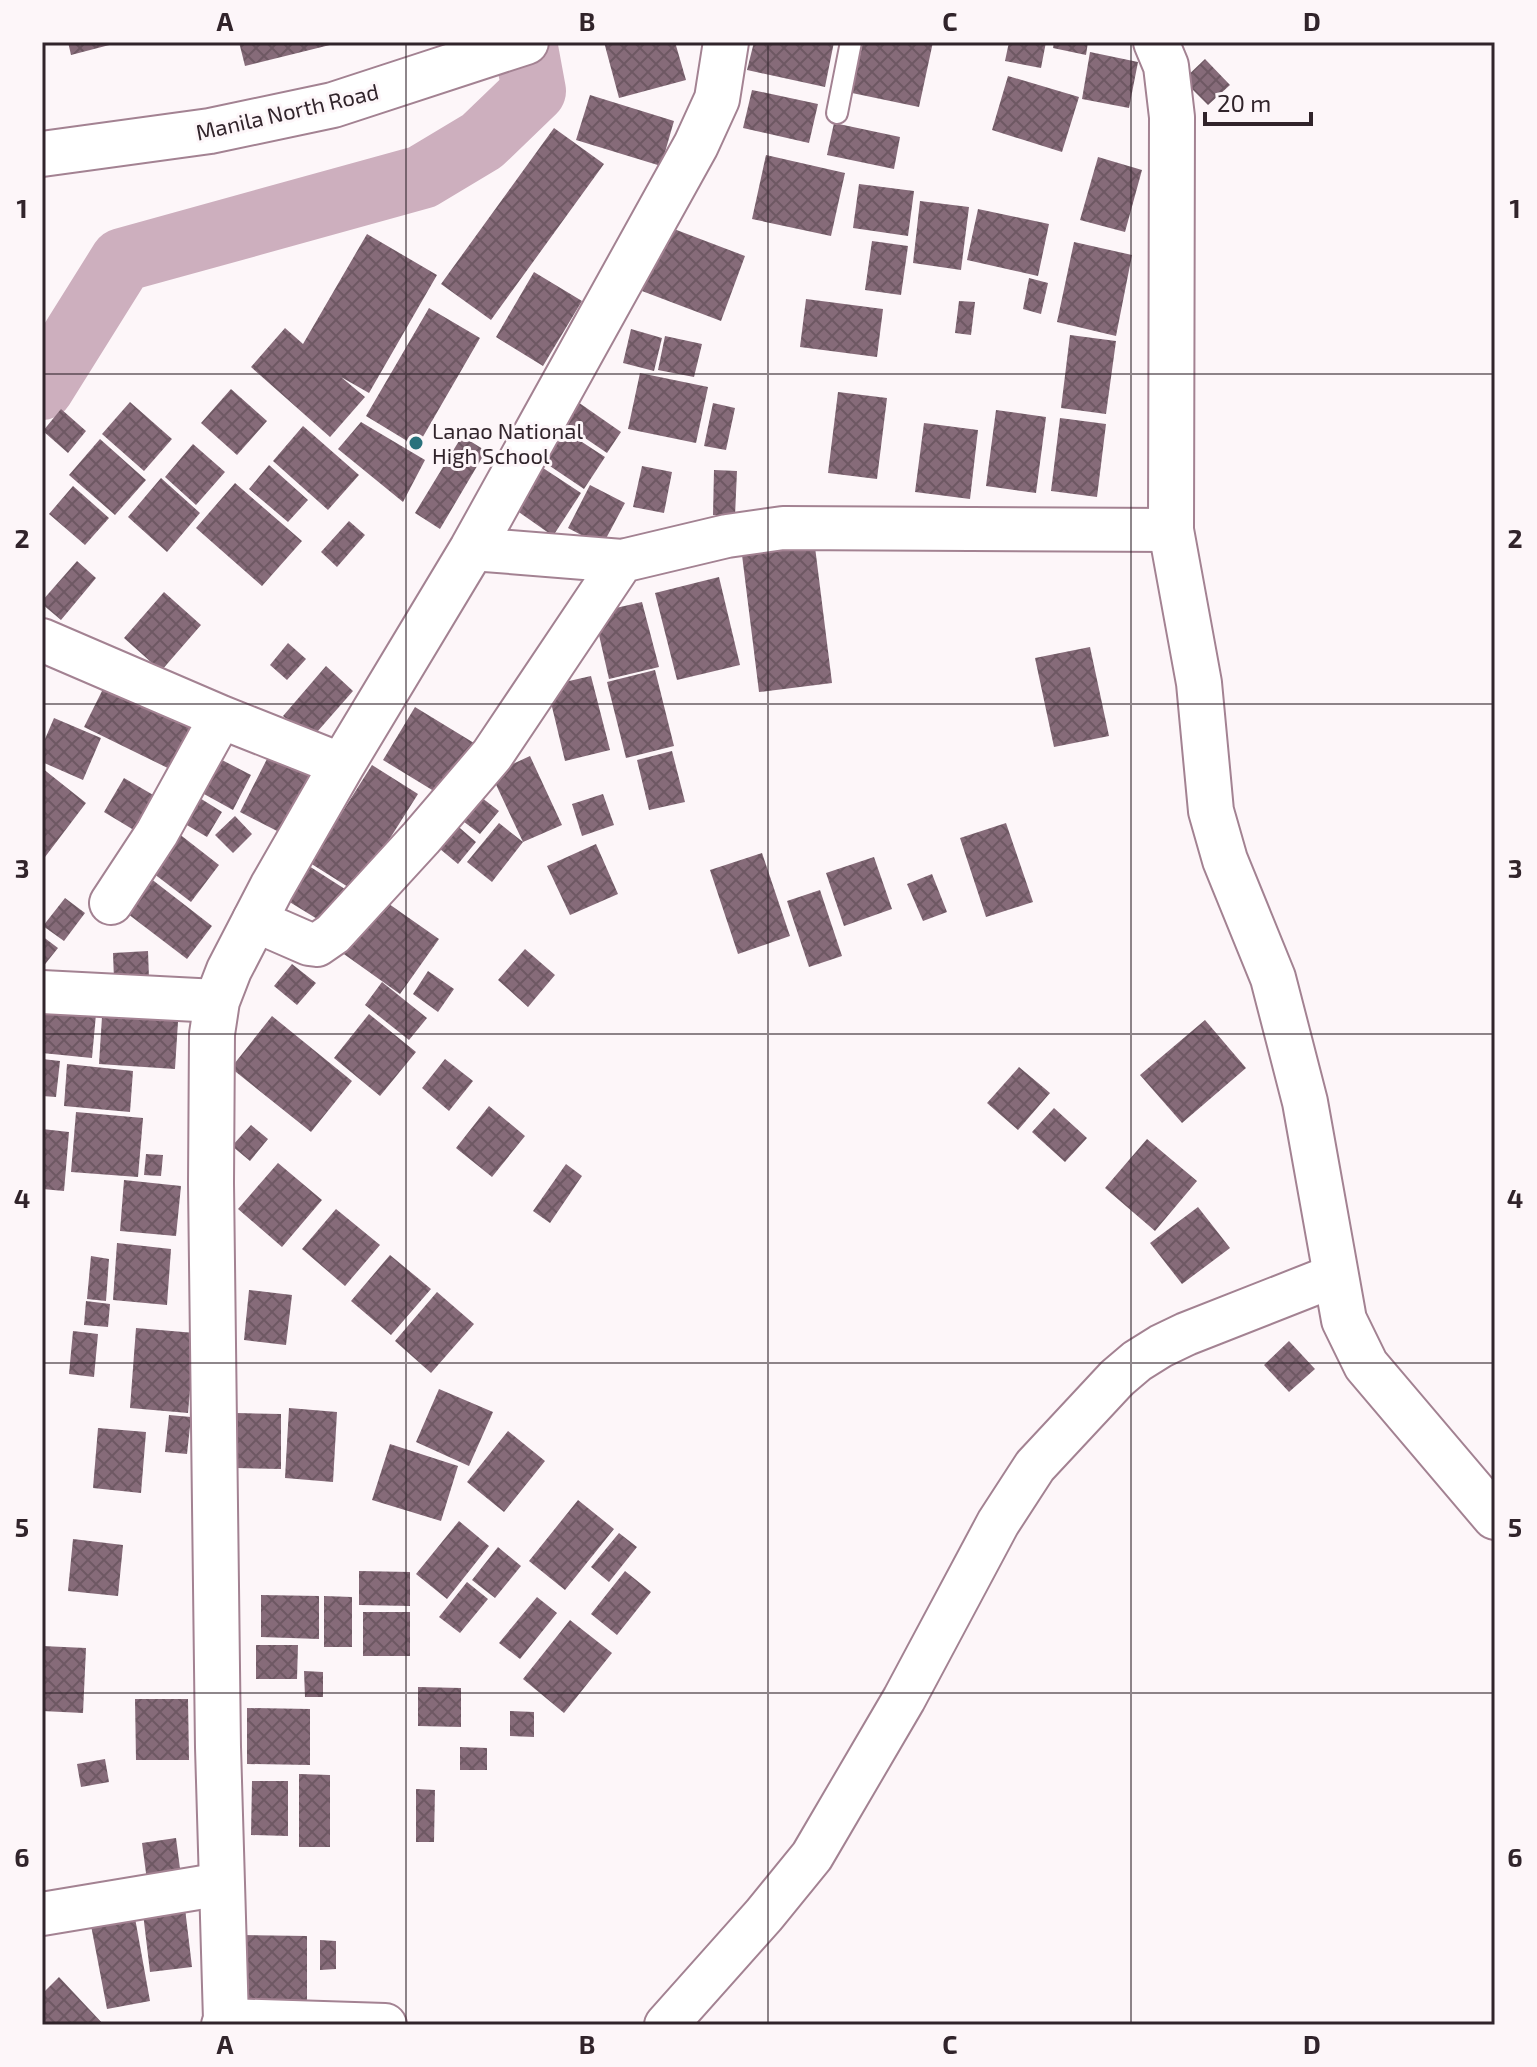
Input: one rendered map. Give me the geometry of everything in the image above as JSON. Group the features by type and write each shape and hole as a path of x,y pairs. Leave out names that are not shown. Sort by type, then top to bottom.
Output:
{"main road":[{"path":"225,2022 211,1183 212,1034 217,1001 254,920 342,765 472,549 696,145 717,99 726,42"},
{"path":"1156,42 1166,66 1172,117 1171,530 1199,683 1211,811 1225,860 1273,978 1305,1102 1344,1320 1366,1365 1495,1517"},
{"name":"Manila North Road","path":"42,154 210,131 333,105 508,48"}],"street":[{"path":"472,549 622,561 727,536 783,528 1171,530"},
{"path":"254,920 309,944 317,945 333,934 492,755 622,561"},
{"path":"42,640 342,765"},
{"path":"111,903 157,833 221,717"},
{"path":"42,992 217,1001"},
{"path":"666,2025 812,1856 904,1699 998,1523 1035,1466 1117,1378 1137,1361 1186,1334 1336,1275"},
{"path":"42,1914 222,1884"},
{"path":"225,2022 385,2025"}],"lane":[{"path":"837,113 851,42"}],"building":[{"path":"68,42 117,42 117,43 71,55"},
{"path":"239,42 338,42 338,43 245,66"},
{"path":"604,42 675,42 686,80 619,98"},
{"path":"754,42 834,42 825,87 747,70"},
{"path":"863,42 933,42 919,107 852,93"},
{"path":"1009,42 1046,42 1041,68 1005,61"},
{"path":"1054,42 1088,42 1086,55 1053,48"},
{"path":"1090,52 1138,62 1129,108 1082,99"},
{"path":"1205,59 1230,85 1208,105 1183,80"},
{"path":"1008,76 1079,97 1062,152 992,130"},
{"path":"752,90 818,104 809,143 743,128"},
{"path":"590,95 674,121 661,166 576,140"},
{"path":"834,123 900,137 894,169 827,155"},
{"path":"554,128 604,164 491,320 441,284"},
{"path":"766,155 845,173 831,236 752,219"},
{"path":"1098,157 1142,170 1125,232 1080,220"},
{"path":"859,184 914,191 908,236 853,228"},
{"path":"920,201 969,207 961,270 913,263"},
{"path":"978,209 1049,224 1038,276 967,260"},
{"path":"666,226 745,256 721,321 642,291"},
{"path":"367,234 437,275 369,393 341,377 365,397 330,437 251,367 285,328 303,344"},
{"path":"872,241 908,246 901,295 865,290"},
{"path":"1074,242 1132,255 1116,336 1057,322"},
{"path":"534,272 582,301 543,366 496,337"},
{"path":"1029,278 1048,283 1041,314 1023,309"},
{"path":"806,299 883,309 877,357 800,347"},
{"path":"959,301 975,302 971,335 955,333"},
{"path":"429,308 480,338 417,447 366,416"},
{"path":"631,329 662,338 654,371 623,363"},
{"path":"1070,335 1116,341 1106,414 1061,408"},
{"path":"665,336 702,344 694,377 658,370"},
{"path":"640,373 708,387 696,443 628,429"},
{"path":"231,389 267,421 237,455 201,423"},
{"path":"838,392 887,398 877,479 828,473"},
{"path":"575,400 621,432 607,453 560,421"},
{"path":"130,402 172,439 144,471 102,434"},
{"path":"713,403 735,408 726,450 704,446"},
{"path":"61,409 86,431 68,453 43,431"},
{"path":"996,410 1046,417 1036,493 986,486"},
{"path":"1060,418 1106,424 1097,497 1051,491"},
{"path":"361,422 425,460 403,502 338,449"},
{"path":"924,423 978,430 970,499 915,492"},
{"path":"303,426 359,475 328,510 273,461"},
{"path":"562,429 605,457 584,489 541,460"},
{"path":"462,436 486,451 440,529 415,513"},
{"path":"100,439 146,480 115,515 69,475"},
{"path":"193,444 225,472 196,505 165,477"},
{"path":"269,465 308,500 288,522 249,489"},
{"path":"540,466 581,493 553,536 513,508"},
{"path":"642,466 672,472 664,513 633,507"},
{"path":"714,470 737,471 735,516 713,515"},
{"path":"161,478 200,513 167,552 128,517"},
{"path":"235,483 302,541 262,586 196,528"},
{"path":"590,485 625,503 602,546 568,528"},
{"path":"73,486 109,518 85,545 49,514"},
{"path":"349,521 365,535 337,567 321,552"},
{"path":"815,547 832,683 759,692 742,555"},
{"path":"77,561 96,578 61,620 42,601"},
{"path":"719,577 740,665 677,680 655,593"},
{"path":"164,592 201,625 161,671 124,638"},
{"path":"642,602 659,667 609,679 594,613"},
{"path":"288,643 306,659 287,680 270,665"},
{"path":"1090,647 1109,736 1054,747 1035,658"},
{"path":"326,666 353,691 310,740 283,716"},
{"path":"655,670 674,746 626,758 607,682"},
{"path":"110,675 208,723 182,775 84,727"},
{"path":"591,676 610,750 565,761 547,686"},
{"path":"415,707 474,743 442,796 383,760"},
{"path":"54,718 101,738 83,780 42,762 42,746"},
{"path":"672,751 685,802 649,810 637,760"},
{"path":"269,755 312,777 283,834 240,812"},
{"path":"530,756 562,825 523,842 491,774"},
{"path":"222,760 251,775 233,810 204,794"},
{"path":"372,765 418,794 356,892 310,863"},
{"path":"42,768 86,803 45,857 42,855"},
{"path":"124,778 167,803 147,838 104,812"},
{"path":"473,791 499,811 480,834 455,815"},
{"path":"603,794 614,825 582,836 572,804"},
{"path":"195,795 222,812 207,837 180,821"},
{"path":"235,816 252,834 233,853 215,835"},
{"path":"453,822 476,842 458,864 434,844"},
{"path":"499,823 523,842 492,882 467,862"},
{"path":"1006,823 1033,902 986,917 960,838"},
{"path":"178,833 219,865 191,902 149,870"},
{"path":"596,844 618,894 570,915 547,866"},
{"path":"762,853 790,936 738,954 710,870"},
{"path":"874,857 892,909 844,926 826,873"},
{"path":"309,866 348,891 327,925 288,901"},
{"path":"932,874 947,912 923,921 907,884"},
{"path":"150,878 212,926 187,959 124,911"},
{"path":"820,890 842,956 809,967 787,901"},
{"path":"379,897 439,939 400,994 341,952"},
{"path":"65,898 85,913 64,941 43,926"},
{"path":"42,936 58,948 42,968"},
{"path":"525,949 555,975 528,1007 498,980"},
{"path":"148,951 149,978 114,980 113,953"},
{"path":"292,964 316,983 297,1005 274,986"},
{"path":"428,971 454,989 438,1012 413,994"},
{"path":"382,982 427,1018 409,1040 365,1005"},
{"path":"42,998 97,1003 92,1058 42,1053"},
{"path":"103,1001 179,1006 175,1069 99,1064"},
{"path":"369,1014 416,1052 380,1096 334,1058"},
{"path":"272,1016 352,1081 311,1132 231,1068"},
{"path":"1205,1020 1246,1068 1182,1123 1140,1075"},
{"path":"42,1059 60,1061 56,1097 42,1096"},
{"path":"445,1059 473,1081 449,1111 422,1088"},
{"path":"67,1064 133,1071 130,1112 64,1106"},
{"path":"1019,1067 1050,1093 1018,1130 987,1103"},
{"path":"489,1106 525,1136 492,1177 456,1148"},
{"path":"1054,1108 1087,1138 1065,1162 1032,1132"},
{"path":"76,1112 143,1118 138,1177 71,1172"},
{"path":"251,1125 268,1139 250,1161 232,1146"},
{"path":"42,1129 69,1132 64,1191 42,1189"},
{"path":"1147,1139 1197,1181 1155,1231 1105,1188"},
{"path":"146,1154 163,1155 161,1176 144,1175"},
{"path":"278,1163 322,1200 282,1247 238,1209"},
{"path":"566,1164 582,1176 550,1223 533,1211"},
{"path":"124,1180 181,1186 176,1236 120,1231"},
{"path":"1198,1207 1230,1248 1182,1284 1150,1243"},
{"path":"336,1209 380,1245 345,1286 302,1249"},
{"path":"117,1243 171,1249 167,1305 113,1300"},
{"path":"390,1255 431,1289 391,1335 351,1301"},
{"path":"91,1256 109,1259 106,1301 87,1299"},
{"path":"249,1290 292,1295 286,1345 244,1340"},
{"path":"437,1292 474,1324 431,1373 395,1341"},
{"path":"86,1301 110,1304 108,1327 84,1325"},
{"path":"136,1328 195,1333 188,1413 130,1408"},
{"path":"73,1331 98,1334 94,1377 69,1374"},
{"path":"1289,1341 1315,1369 1289,1392 1264,1365"},
{"path":"439,1389 493,1412 469,1466 416,1442"},
{"path":"289,1408 337,1412 333,1482 285,1478"},
{"path":"236,1413 281,1414 281,1469 236,1468"},
{"path":"169,1415 191,1417 187,1454 165,1452"},
{"path":"98,1428 146,1432 141,1493 93,1488"},
{"path":"508,1431 545,1461 504,1512 467,1482"},
{"path":"390,1444 458,1466 441,1521 372,1500"},
{"path":"578,1500 614,1529 565,1590 529,1561"},
{"path":"459,1521 489,1546 447,1599 416,1574"},
{"path":"619,1533 637,1547 609,1582 591,1567"},
{"path":"73,1539 123,1545 118,1596 68,1591"},
{"path":"498,1547 521,1566 495,1598 472,1580"},
{"path":"359,1571 410,1572 410,1606 359,1605"},
{"path":"625,1571 651,1592 617,1635 591,1614"},
{"path":"467,1582 488,1599 460,1633 439,1617"},
{"path":"261,1595 319,1596 319,1639 261,1637"},
{"path":"324,1596 352,1597 352,1647 324,1647"},
{"path":"537,1597 557,1613 520,1659 499,1643"},
{"path":"363,1612 410,1612 410,1656 363,1656"},
{"path":"570,1620 612,1653 564,1713 523,1679"},
{"path":"256,1645 298,1645 297,1679 256,1679"},
{"path":"42,1646 86,1648 83,1713 42,1711"},
{"path":"304,1671 323,1672 323,1697 305,1697"},
{"path":"418,1687 461,1688 461,1727 418,1726"},
{"path":"135,1699 188,1699 189,1760 136,1760"},
{"path":"247,1708 310,1709 310,1765 247,1764"},
{"path":"510,1711 534,1712 534,1737 510,1736"},
{"path":"460,1747 487,1748 487,1770 460,1770"},
{"path":"105,1759 109,1782 81,1787 77,1764"},
{"path":"299,1774 330,1775 330,1847 299,1847"},
{"path":"252,1781 288,1781 288,1836 251,1835"},
{"path":"416,1789 435,1790 434,1842 416,1842"},
{"path":"176,1838 182,1884 148,1888 142,1843"},
{"path":"184,1900 192,1967 150,1972 142,1905"},
{"path":"133,1907 150,2001 107,2009 89,1915"},
{"path":"243,1935 307,1936 307,2009 242,2008"},
{"path":"320,1940 336,1941 336,1969 320,1970"},
{"path":"59,1977 104,2025 45,2025 42,2022 42,1994"}],"waterway":[{"path":"42,388 122,260 422,177 482,141 534,91 525,42"}],"place":[{"name":"Lanao National High School","path":"416,443"}]}
